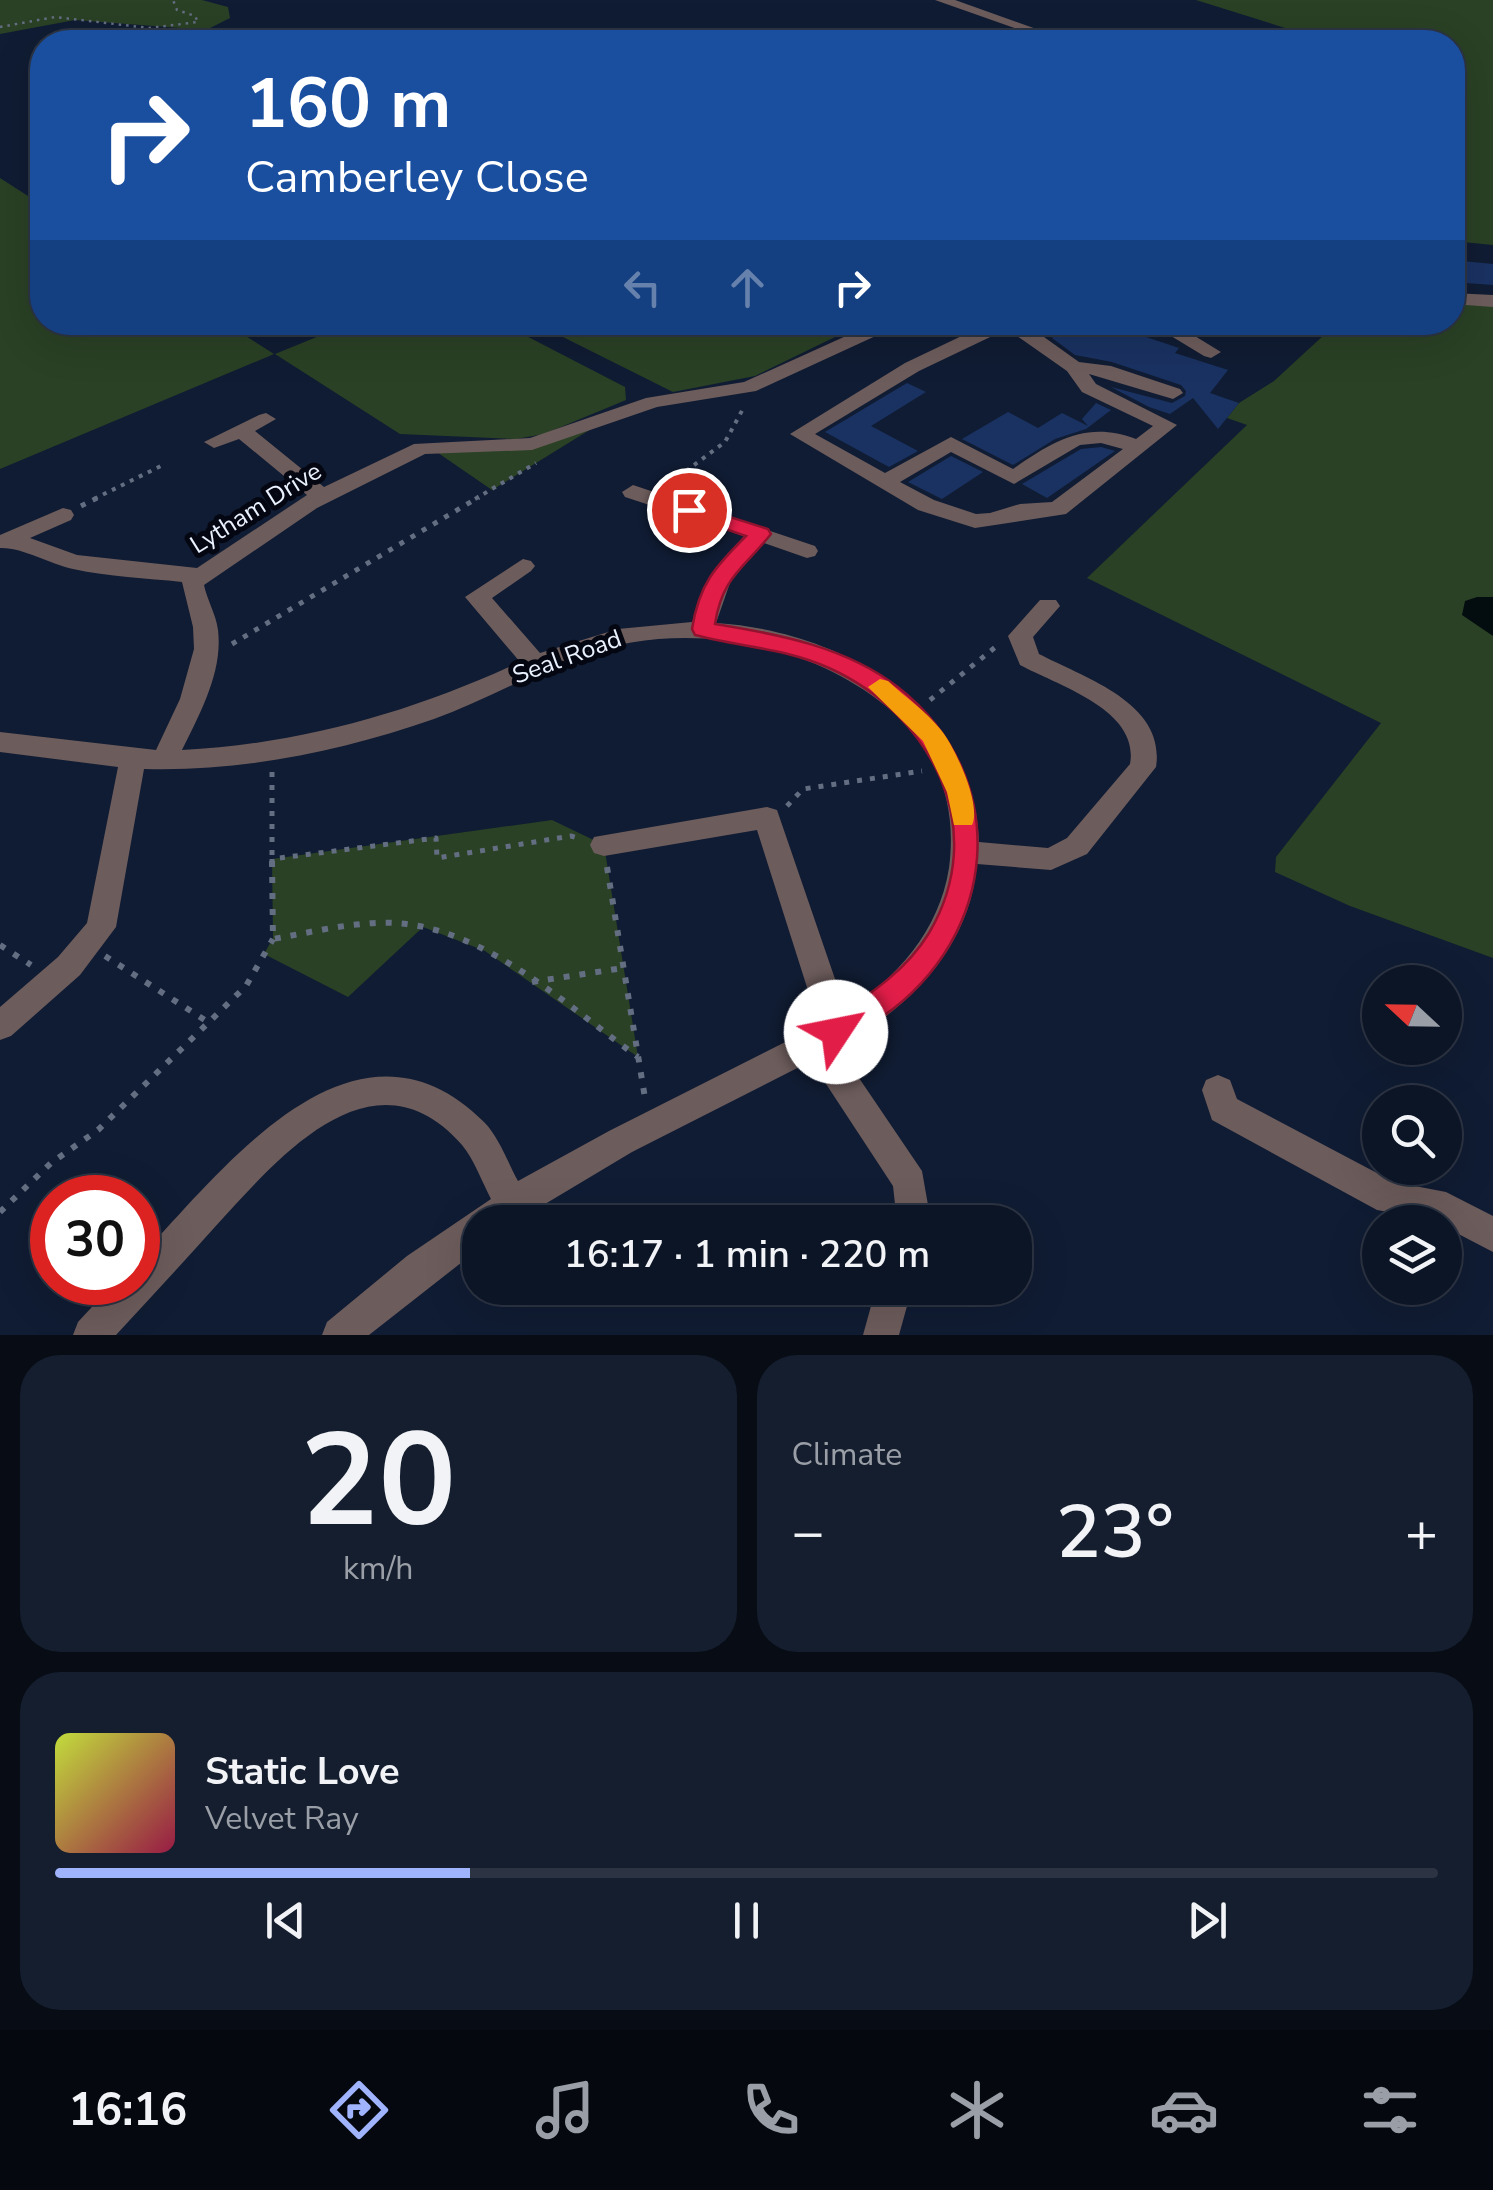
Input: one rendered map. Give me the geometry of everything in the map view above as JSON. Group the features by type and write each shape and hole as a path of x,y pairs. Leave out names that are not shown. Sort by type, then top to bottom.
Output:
{"street":[{"path":"942,0 1031,30"},
{"path":"1465,299 1493,301"},
{"name":"Lytham Drive","path":"164,760 186,714 203,660 206,632 192,588 198,576 321,496 428,446 532,444 653,402 749,386 860,335"},
{"path":"980,335 912,367 800,434 949,514 992,520 1020,511 1058,508 1167,425 1089,388 1074,367 1027,335"},
{"path":"1180,335 1211,352"},
{"path":"1074,367 1104,370 1173,393"},
{"path":"214,442 266,419"},
{"path":"241,430 321,496"},
{"path":"884,482 951,443 1014,478 1073,438 1113,436 1138,447"},
{"path":"643,495 807,551"},
{"path":"6,541 63,516"},
{"path":"703,629 708,597 724,570 760,534"},
{"path":"6,541 70,560 198,576"},
{"path":"523,566 476,598 536,664"},
{"path":"967,852 1052,859 1076,846 1143,767 1146,749 1125,710 1029,659 1020,636 1048,606"},
{"name":"Seal Road","path":"0,742 164,760 330,739 409,717 536,664 629,633 703,629 776,641 837,662 890,693 932,736 960,792 967,852 959,896 939,940 902,988 826,1036 650,1127 513,1205"},
{"path":"0,1026 88,946 102,927 133,757"},
{"path":"604,845 767,818 826,1036 910,1182 912,1205"},
{"name":"Seal Road","path":"90,1335 259,1155 302,1118 357,1093 396,1090 433,1101 475,1135 497,1205"},
{"path":"1218,1090 1224,1109 1356,1182 1389,1198 1446,1209 1493,1234"},
{"path":"340,1335 462,1240"},
{"path":"881,1335 889,1305"}],"path":[{"path":"0,27 48,16 144,26 198,22 195,16 177,10 174,0"},
{"path":"643,495 725,442 742,414 749,386"},
{"path":"203,660 542,459"},
{"path":"63,516 163,465"},
{"path":"912,715 1006,637 1020,636"},
{"path":"0,1212 51,1164 98,1130 246,986 273,938 272,748"},
{"path":"767,818 790,804 804,789 950,767"},
{"path":"272,859 436,838 438,858 570,836 604,845 650,1127"},
{"path":"273,938 378,924 409,924 446,932 472,944 638,1057"},
{"path":"0,945 54,979"},
{"path":"88,946 208,1022"},
{"path":"530,982 623,968"}],"green space":[{"path":"0,0 202,0 228,7 230,18 206,30 75,20 0,34"},
{"path":"1196,0 1493,0 1493,245 1465,242 1465,30 1292,30"},
{"path":"0,178 30,197 30,335 244,335 274,354 0,469"},
{"path":"1465,303 1493,305 1493,958 1350,906 1275,872 1276,857 1381,723 1087,578 1247,425 1227,418 1239,403 1274,381 1324,335 1465,335"},
{"path":"322,335 524,335 625,387 626,400 544,434 516,439 400,434 275,354"},
{"path":"559,335 840,335 755,376 673,392"},
{"path":"609,418 492,490 428,446 514,446"},
{"path":"552,820 604,845 638,1057 485,951 423,927 348,997 264,954 273,938 272,859"}],"shaded area":[{"path":"1493,597 1493,636 1462,615 1465,601"}],"building":[{"path":"1465,261 1493,264 1493,285 1465,283"},
{"path":"1140,335 1179,348 1175,353 1228,370 1210,393 1239,403 1218,429 1193,398 1170,414 1149,407 1111,387 1172,403 1185,396 1186,391 1181,385 1112,362 1075,355 1052,338"},
{"path":"907,383 926,392 871,426 918,451 889,467 825,432"},
{"path":"1096,403 1111,410 1086,429 1055,439 1013,465 962,439 1008,412 1038,428 1062,413 1088,426 1082,419"},
{"path":"1101,447 1115,451 1047,498 1022,484 1081,449"},
{"path":"951,456 983,472 942,499 908,482"}],"slow traffic":[{"path":"880,687 932,736 960,792 963,818"}],"route":[{"path":"689,510 760,534 724,570 708,597 703,629 776,641 837,662 890,693 932,736 960,792 967,852 959,896 939,940 902,988 836,1032"}]}
